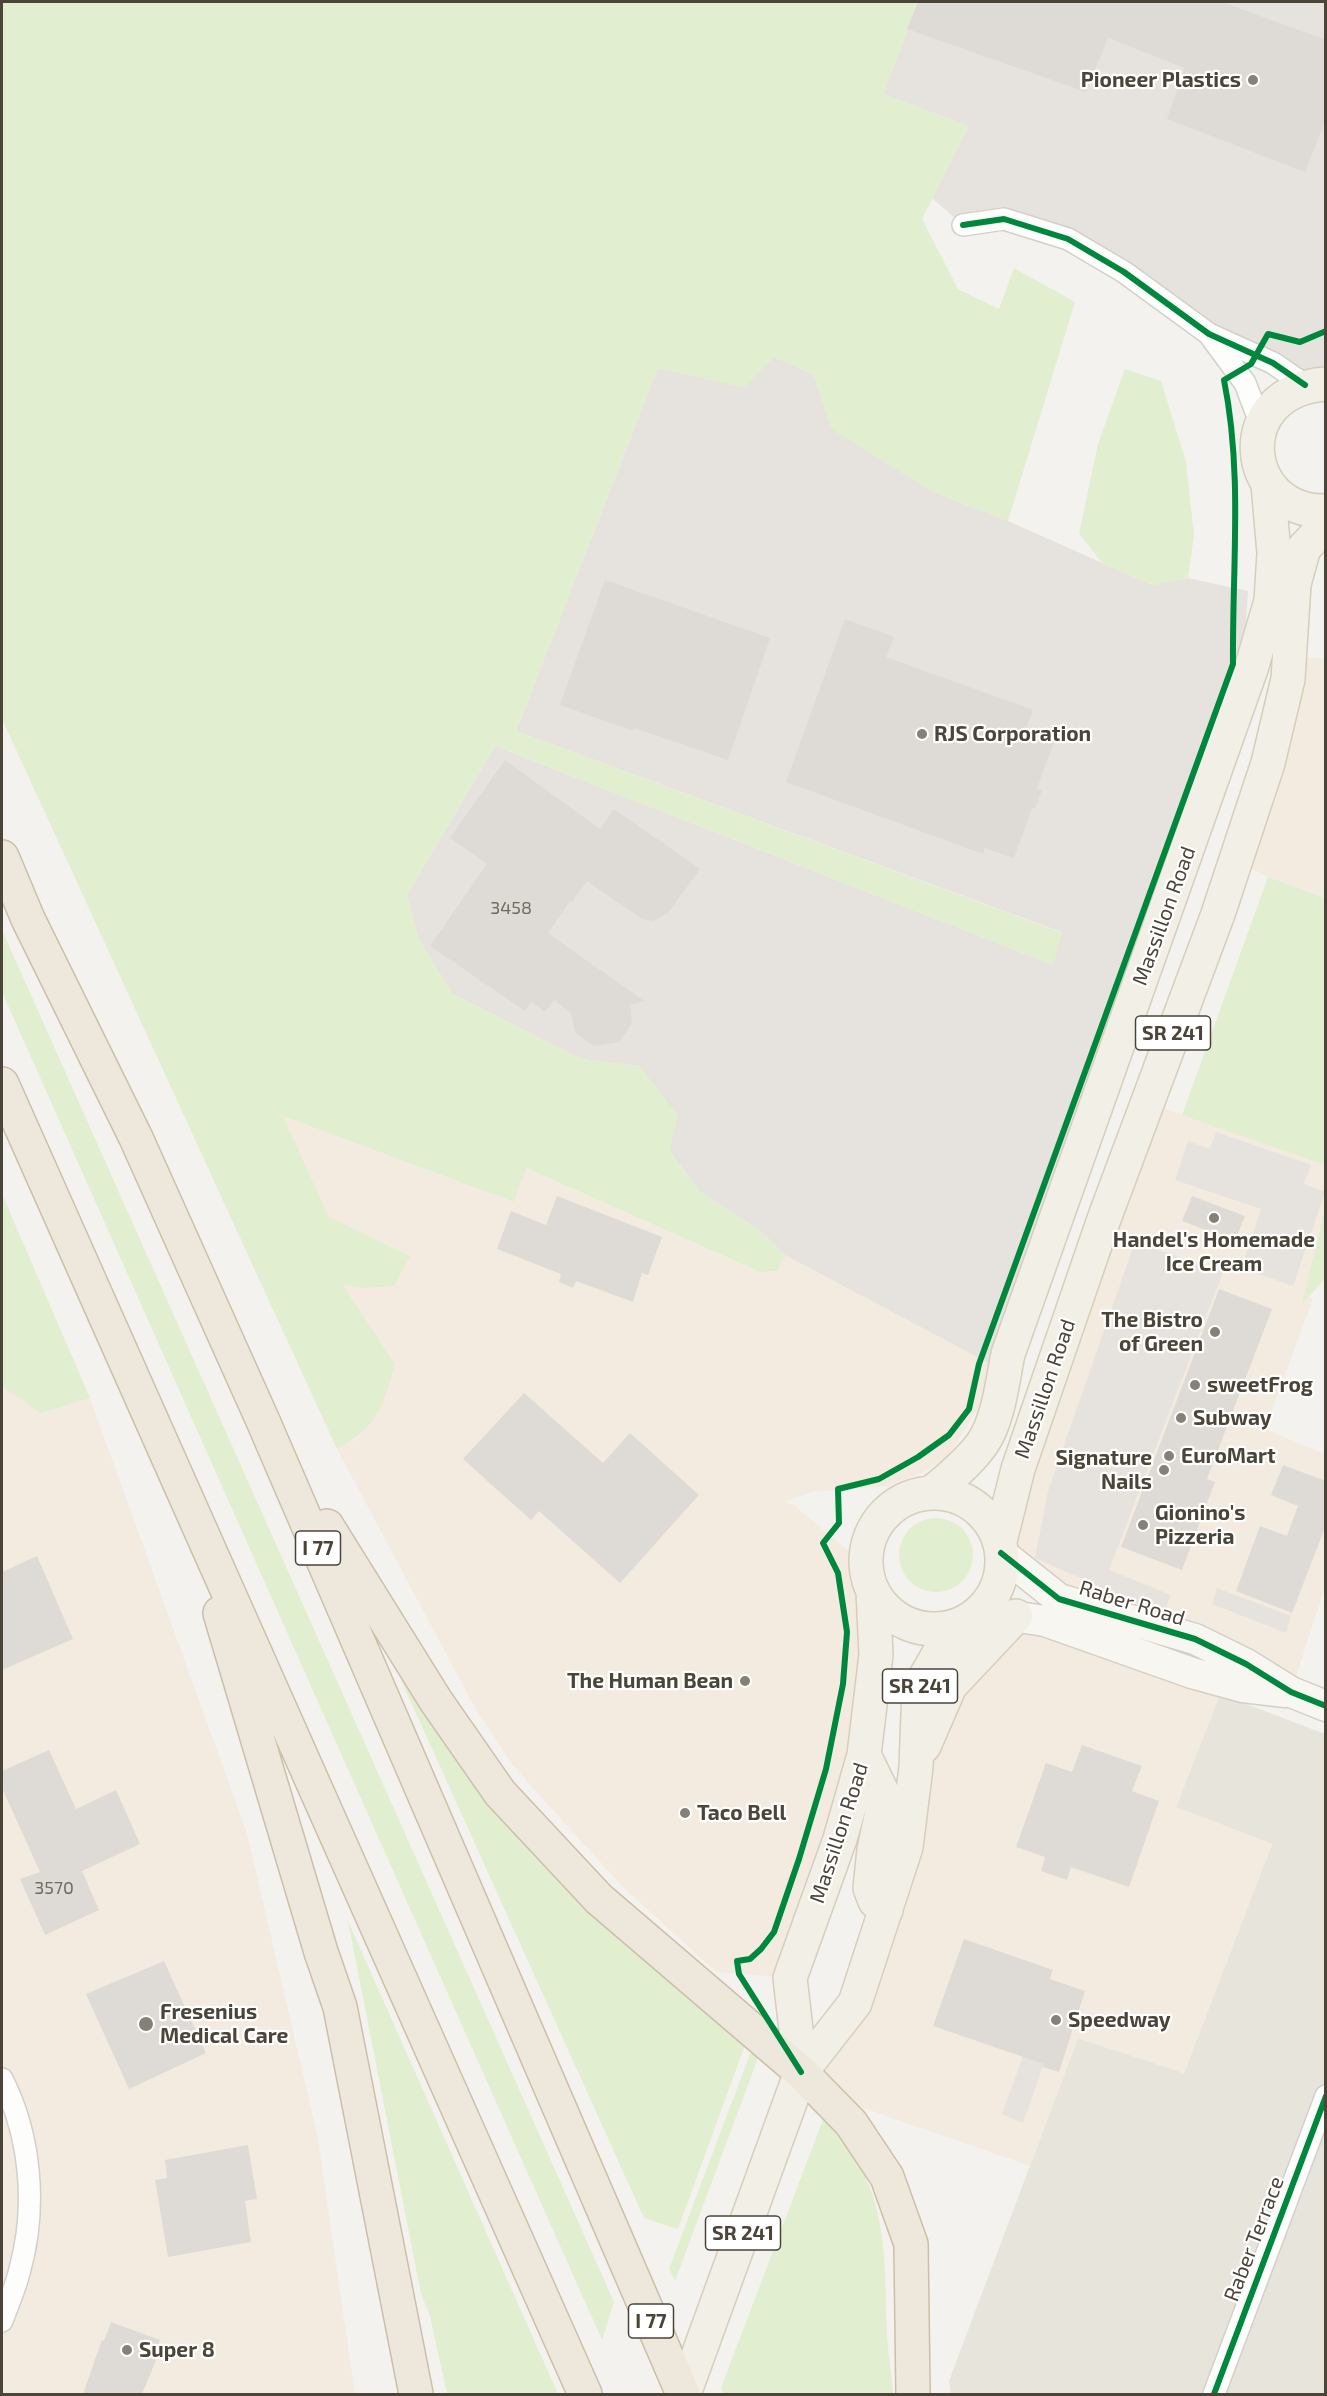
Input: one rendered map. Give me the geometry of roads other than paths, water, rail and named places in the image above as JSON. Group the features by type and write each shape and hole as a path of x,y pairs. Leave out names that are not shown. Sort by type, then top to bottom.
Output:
{"highway":[{"name":"I 77","path":"2,857 33,930 135,1137 263,1421 683,2394"},
{"path":"2,1084 581,2386"},
{"path":"263,1421 436,1701 500,1793 599,1899 801,2072 851,2123 887,2177 911,2244 913,2394"},
{"path":"205,1541 233,1664 340,2007 416,2394"}],"main road":[{"path":"1261,425 1271,407 1286,394 1320,384"},
{"name":"Massillon Road","path":"931,1493 957,1472 982,1443 994,1418 1008,1354 1251,669 1271,601 1274,553 1268,484 1259,465 1257,445 1261,425"},
{"path":"1268,484 1282,499 1302,509 1326,511"},
{"name":"Massillon Road","path":"1000,1547 1018,1469 1104,1219 1218,914 1268,763 1288,679 1294,584 1304,548 1326,525"},
{"path":"931,1493 953,1495 972,1504 989,1521 1000,1547 1003,1564 998,1587 986,1607 945,1629 922,1629 900,1621 882,1606 873,1591 865,1565 867,1543 876,1524 891,1508 910,1497 931,1493"},
{"name":"Massillon Road","path":"801,2072 790,1978 840,1839 864,1755 876,1655 873,1591"},
{"name":"Massillon Road","path":"683,2394 801,2072 855,2003 906,1848 916,1767 919,1688 938,1655 973,1616"},
{"path":"916,1767 928,1732 950,1686 1016,1616"},
{"path":"864,1755 885,1798 874,1850 870,1888 875,1901 886,1910"}],"street":[{"path":"963,225 1004,219 1068,239 1124,272 1209,334 1320,384"},
{"path":"1209,334 1245,383 1261,425"},
{"name":"Raber Road","path":"1000,1547 1059,1599 1195,1639 1246,1664 1291,1692 1326,1706"},
{"name":"Raber Road","path":"973,1616 1016,1616 1045,1621 1192,1673 1234,1685 1291,1692"},
{"path":"2,2079 20,2128 30,2194 27,2232 20,2270 2,2321"},
{"name":"Raber Terrace","path":"1214,2394 1326,2096"}],"place":[{"name":"Pioneer Plastics","path":"1253,80"},
{"name":"RJS Corporation","path":"922,734"},
{"name":"Handel's Homemade Ice Cream","path":"1214,1218"},
{"name":"The Bistro of Green","path":"1215,1332"},
{"name":"sweetFrog","path":"1195,1385"},
{"name":"Subway","path":"1181,1418"},
{"name":"EuroMart","path":"1169,1456"},
{"name":"Signature Nails","path":"1164,1470"},
{"name":"Gionino's Pizzeria","path":"1143,1525"},
{"name":"The Human Bean","path":"745,1681"},
{"name":"Taco Bell","path":"685,1813"},
{"name":"Speedway","path":"1056,2020"},
{"name":"Fresenius Medical Care","path":"146,2024"},
{"name":"Super 8","path":"127,2350"}]}
